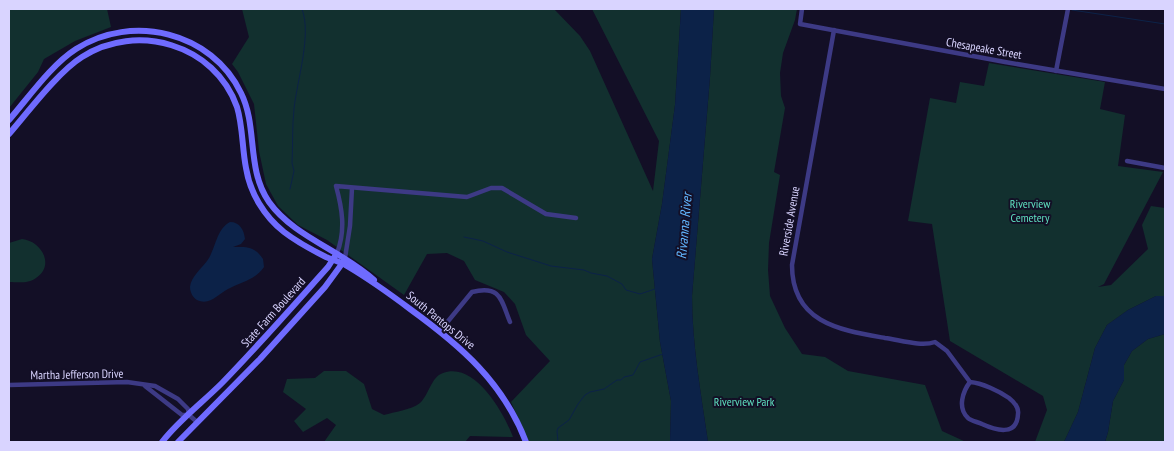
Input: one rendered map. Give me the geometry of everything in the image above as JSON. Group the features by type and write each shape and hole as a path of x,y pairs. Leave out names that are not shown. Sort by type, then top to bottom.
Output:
{"street":[{"name":"Chesapeake Street","path":"802,9 800,24 1165,90"},
{"path":"1056,71 1068,9"},
{"path":"9,120 58,64 75,50 92,40 110,34 143,30 170,34 185,40 201,48 216,59 234,80 241,93 250,123 255,168 262,189 269,201 295,229 337,253 344,261"},
{"name":"Riverside Avenue","path":"834,30 792,265 796,290 811,314 833,327 851,332 926,344 935,342 947,351 970,382"},
{"path":"9,134 65,71 81,57 112,43 143,40 168,43 196,56 209,66 233,97 241,124 246,169 253,192 261,207 291,237 333,260 344,261"},
{"path":"1127,161 1165,168"},
{"name":"State Farm Boulevard","path":"162,442 176,425 189,415 252,352 333,260 341,239 343,218 336,186 418,192 467,198 491,188 502,188 546,214 576,218"},
{"name":"State Farm Boulevard","path":"178,442 260,359 325,287 344,261 350,226 352,188"},
{"name":"South Pantops Drive","path":"344,261 367,274 387,292 440,331 472,360 498,388 513,412 526,442"},
{"path":"440,331 472,292 476,291 492,290 498,294 510,322"},
{"name":"Martha Jefferson Drive","path":"9,385 118,382 155,386 178,399 188,409 189,415 196,422"},
{"path":"970,382 978,382 1009,398 1014,403 1018,410 1018,416 1012,427 1006,430 996,430 968,418 964,412 962,399 964,390 970,382"},
{"name":"Martha Jefferson Drive","path":"144,385 182,415 189,415"}],"green space":[{"path":"9,9 107,9 111,27 75,41 44,59 38,72 9,108"},
{"path":"242,9 554,9 580,36 590,51 653,191 659,141 592,9 681,9 675,105 662,204 652,259 660,342 671,401 670,442 529,442 511,402 550,361 526,335 515,304 504,292 475,280 464,261 447,253 427,254 404,295 327,240 298,225 278,206 266,184 259,151 254,104 232,64 249,37"},
{"name":"Riverview Park","path":"714,9 797,9 783,53 780,73 781,96 785,108 774,172 780,175 769,243 768,270 770,296 785,328 802,354 825,357 848,371 925,385 942,431 966,442 708,442 695,351 692,296"},
{"name":"Riverview Cemetery","path":"989,63 1105,82 1100,109 1125,115 1118,166 1163,172 1104,284 1098,287 1111,285 1148,249 1142,225 1151,206 1165,208 1165,296 1156,296 1128,310 1107,325 1095,348 1078,412 1064,442 1035,442 1047,410 1043,396 950,341 932,224 908,221 930,98 956,103 960,82 984,86"},
{"path":"22,239 35,244 40,249 44,255 45,267 42,273 33,280 9,282 9,243"},
{"path":"1165,334 1165,442 1105,442 1113,401 1124,380 1124,365 1132,351 1148,339"},
{"path":"324,371 346,371 364,384 372,409 384,415 407,409 420,403 439,375 455,371 477,382 487,392 503,415 513,437 470,436 465,442 324,442 336,425 327,418 303,432 294,421 306,409 283,392 287,379 315,378"}],"water":[{"name":"Rivanna River","path":"681,9 714,9 692,296 695,351 708,442 670,442 671,401 660,342 652,259 662,204 675,105"},
{"path":"230,222 236,223 241,227 245,239 241,244 233,247 254,249 263,259 264,267 252,278 228,289 214,299 206,302 197,300 193,296 190,287 192,280 210,256 222,229"},
{"path":"1156,296 1165,296 1165,334 1148,339 1132,351 1124,365 1124,380 1113,401 1105,442 1064,442 1078,412 1095,348 1107,325 1128,310"}],"waterway":[{"path":"290,189 294,171 292,163 294,109 305,44 305,20 302,9"},
{"path":"1072,10 1165,24"},
{"path":"464,237 483,241 507,252 551,266 584,270 607,276 622,284 626,290 640,294 655,289"},
{"path":"558,442 558,428 569,420 585,395 604,389 617,380 633,375 640,362 663,354"}]}
